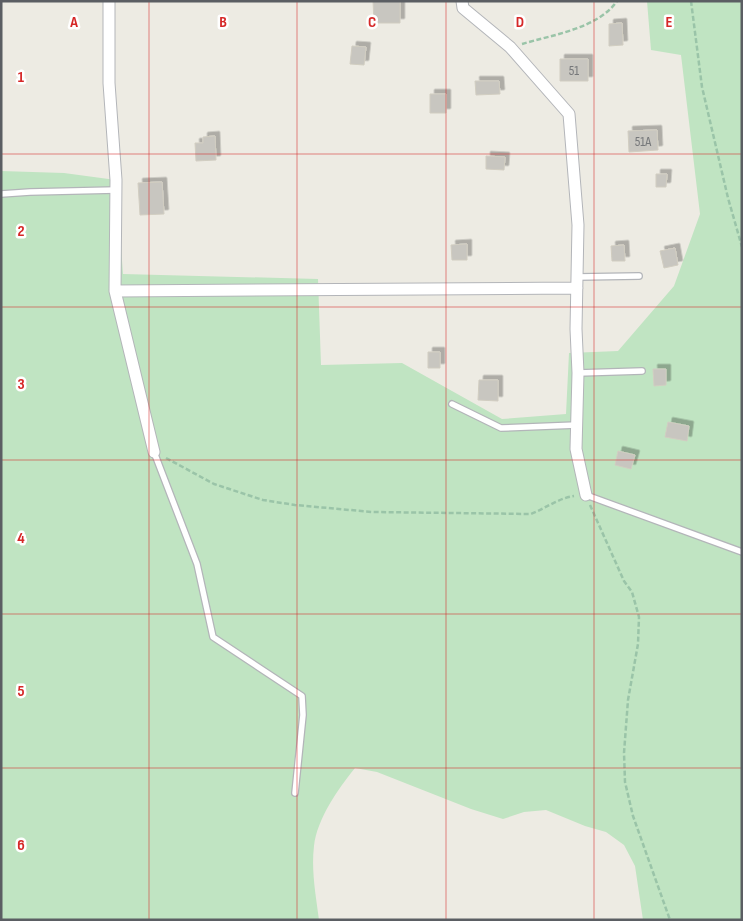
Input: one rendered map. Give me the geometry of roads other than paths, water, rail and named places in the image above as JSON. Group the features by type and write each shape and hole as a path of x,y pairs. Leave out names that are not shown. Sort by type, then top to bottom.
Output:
{"street":[{"path":"109,1 109,83 116,190 114,291 154,452"},
{"path":"462,1 463,8 510,48 569,114 578,225 576,450 586,495"},
{"path":"114,291 577,282"}],"lane":[{"path":"1,194 116,190"},
{"path":"577,282 639,276"},
{"path":"578,373 642,371"},
{"path":"452,404 501,428 576,425"},
{"path":"154,452 197,564 213,637 302,696 303,715 295,793"},
{"path":"586,495 742,552"}]}
